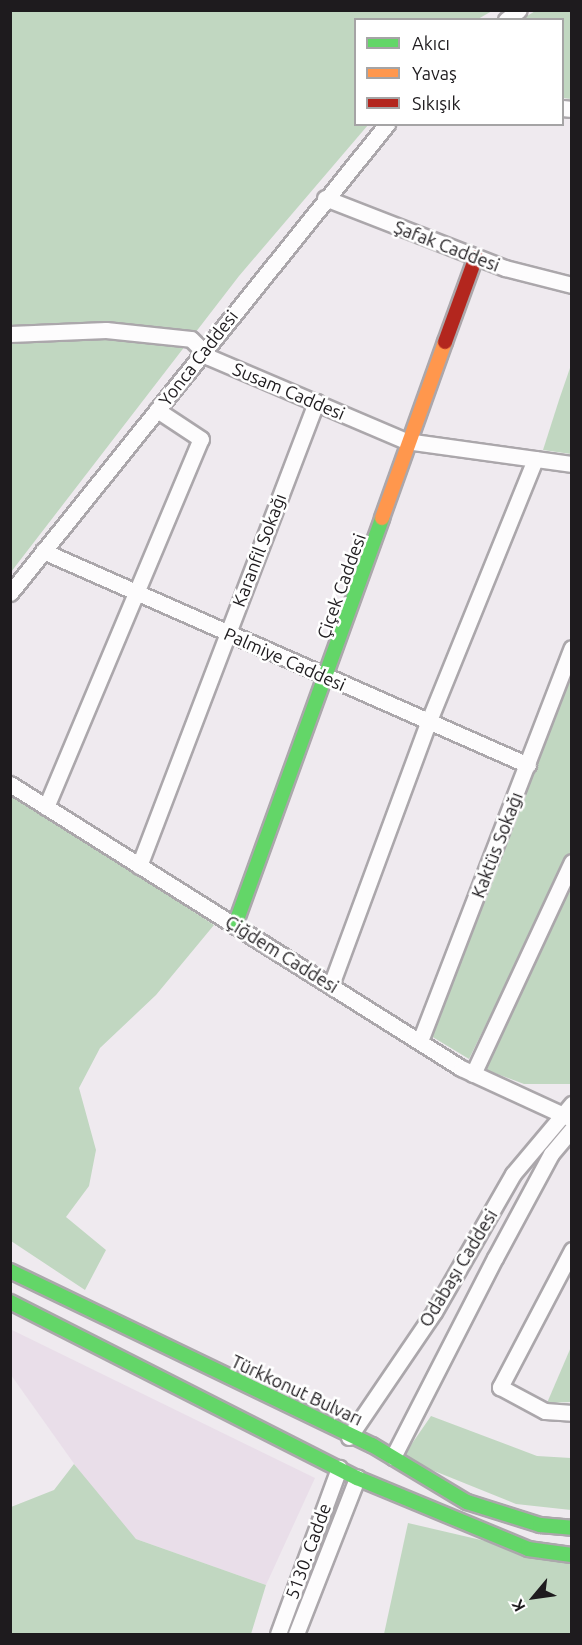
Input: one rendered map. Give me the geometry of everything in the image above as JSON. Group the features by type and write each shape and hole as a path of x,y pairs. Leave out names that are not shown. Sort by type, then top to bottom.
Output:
{"street":[{"name":"Yonca Caddesi","path":"10,593 202,351 385,126"},
{"name":"Şafak Caddesi","path":"325,198 476,257 570,283"},
{"name":"Çiçek Caddesi","path":"235,925 414,442 476,257"},
{"name":"Susam Caddesi","path":"10,334 106,330 191,339 202,351 316,402 414,442 572,464"},
{"name":"Karanfil Sokağı","path":"139,866 316,402"},
{"path":"46,807 133,591 201,439 157,410"},
{"path":"331,985 428,723 536,459"},
{"name":"Palmiye Caddesi","path":"43,551 428,723 528,765"},
{"name":"Kaktüs Sokağı","path":"420,1041 572,648"},
{"name":"Çiğdem Caddesi","path":"10,784 473,1074 567,1112"},
{"path":"473,1074 572,862"},
{"name":"Odabaşı Caddesi","path":"349,1437 434,1312 513,1174 567,1112"},
{"name":"Odabaşı Caddesi","path":"393,1457 529,1195 572,1129"},
{"path":"571,1252 500,1387 545,1411 572,1413"},
{"name":"Türkkonut Bulvarı","path":"10,1271 393,1457 467,1502 540,1525 572,1528"},
{"path":"10,1302 357,1478 380,1483 528,1549 572,1554"},
{"path":"339,1468 349,1437"},
{"path":"380,1483 393,1457"},
{"name":"5130. Cadde","path":"278,1635 339,1468"},
{"name":"5130. Cadde","path":"296,1635 357,1478"}],"shaded area":[{"path":"10,1329 315,1478 266,1585 136,1539 97,1496 11,1375"}],"green space":[{"path":"537,10 571,11 571,99 564,98 564,18 524,18"},
{"path":"11,11 492,11 480,18 354,18 354,126 367,126 239,276 11,572"},
{"path":"571,365 571,454 543,450 559,400"},
{"path":"571,666 571,851 469,1059 431,1036"},
{"path":"10,792 214,925 156,995 100,1048 79,1088 96,1150 89,1186 66,1217 106,1250 85,1290 11,1241"},
{"path":"571,874 571,1084 524,1084 481,1068"},
{"path":"571,1347 571,1402 547,1403"},
{"path":"431,1416 537,1456 571,1458 571,1510 516,1504 402,1458"},
{"path":"74,1464 136,1539 266,1585 251,1634 11,1634 11,1507 54,1490"},
{"path":"408,1523 571,1561 571,1634 384,1634"}],"traffic: fast":[{"path":"235,925 382,518"},
{"path":"10,1271 372,1445 467,1502 540,1525 572,1528"},
{"path":"10,1302 357,1478 528,1549 572,1555"}],"traffic: slow":[{"path":"382,518 445,342"}],"traffic: jam":[{"path":"445,342 476,257"}]}
